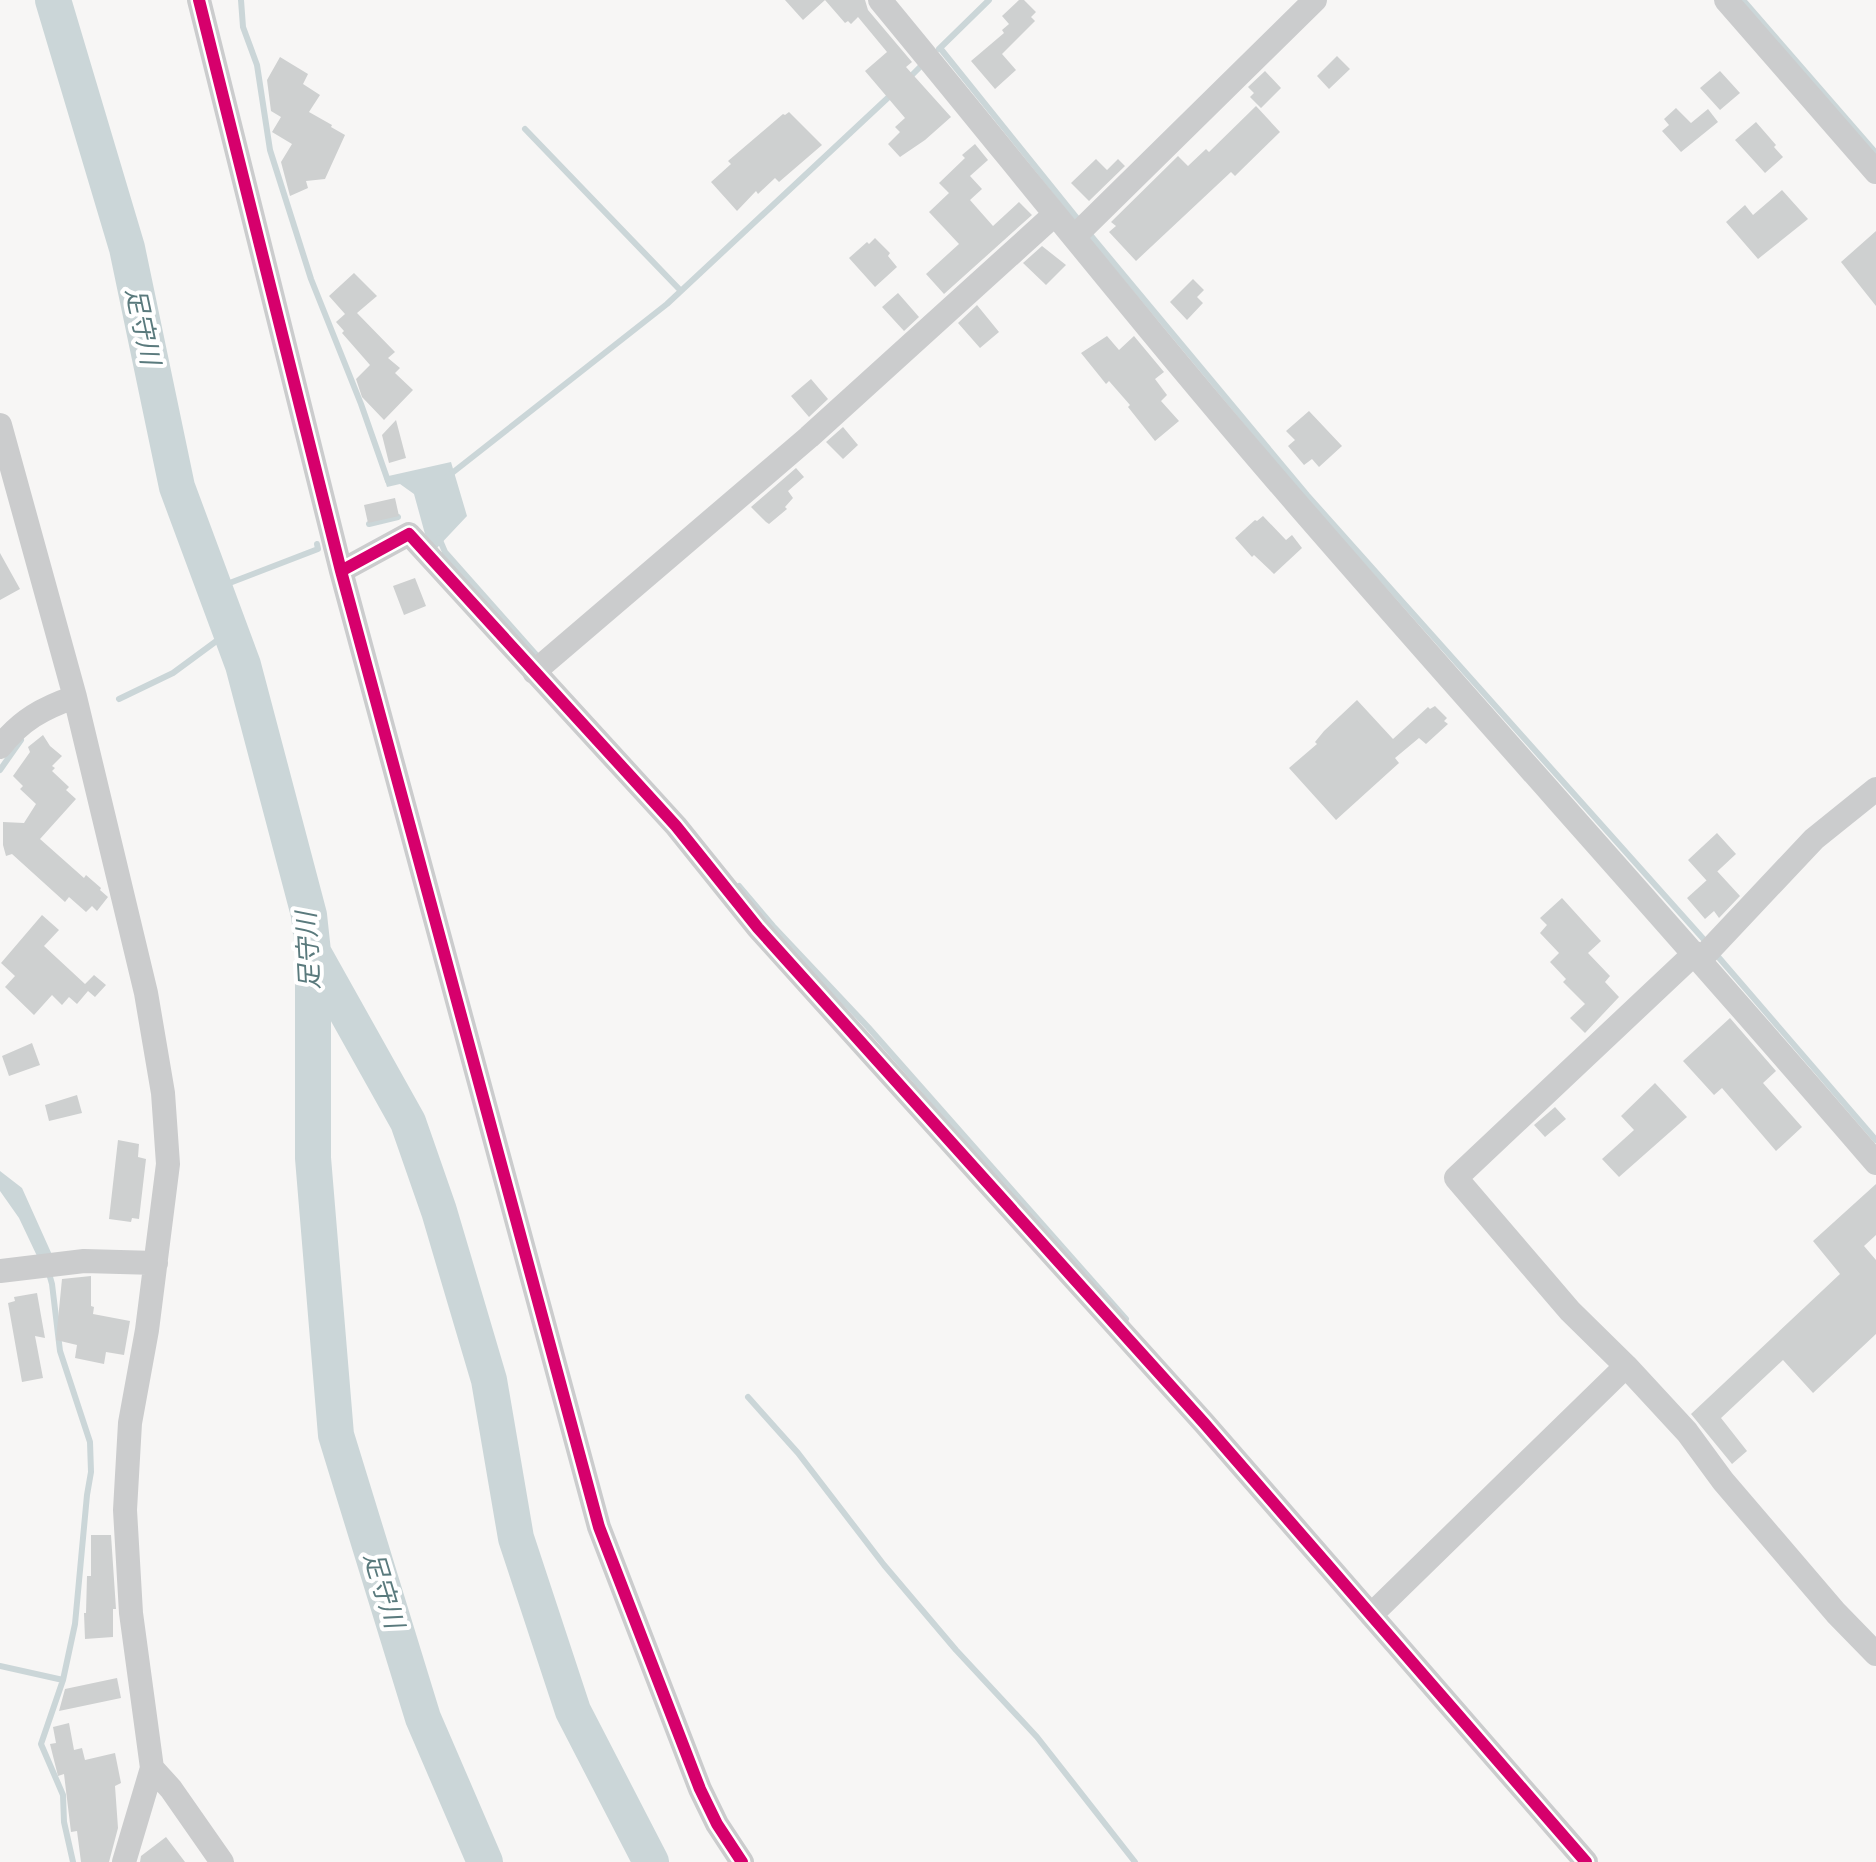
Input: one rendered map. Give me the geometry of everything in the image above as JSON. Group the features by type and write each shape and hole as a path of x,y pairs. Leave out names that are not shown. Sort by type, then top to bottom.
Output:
{"street":[{"path":"199,0 341,571 599,1527 700,1789 717,1824 742,1862"},
{"path":"880,0 1054,215 1080,230 1292,497 1704,952 1876,1163"},
{"path":"1080,230 1315,0"},
{"path":"1726,0 1876,172"},
{"path":"540,666 809,437 1054,215"},
{"path":"0,425 75,697 146,993 163,1093 168,1164 147,1330 130,1423 125,1510 131,1613 152,1768 124,1862"},
{"path":"341,571 409,534 540,666 758,928 1377,1610 1586,1862"},
{"path":"0,747 15,728 31,715 75,697"},
{"path":"1876,789 1814,839 1704,952 1456,1178 1570,1311 1687,1432 1723,1481 1836,1613 1876,1654"},
{"path":"0,1271 112,1260 156,1263"},
{"path":"1377,1610 1626,1366"},
{"path":"152,1768 171,1789 222,1862"}],"shaded area":[{"path":"451,462 467,516 435,550 425,534 414,494 400,484 387,487 384,477"},
{"path":"0,1171 22,1188 53,1257 37,1256 19,1218 0,1191"}],"building":[{"path":"785,0 825,0 803,20"},
{"path":"825,0 865,0 868,10 912,62 906,67 951,117 900,157 888,144 900,132 895,127 905,118 865,71 887,52 858,17 851,24 848,21 845,23"},
{"path":"1019,0 1024,0 1036,12 1031,17 1035,21 1002,54 1016,70 995,89 971,61 1004,33 1002,30 1009,24 1002,16"},
{"path":"1337,56 1350,69 1329,89 1317,76"},
{"path":"280,57 308,74 303,84 320,95 309,112 345,135 325,179 306,181 308,188 290,196 281,162 292,144 272,132 281,117 271,111 267,80"},
{"path":"1265,71 1281,88 1261,108 1250,97 1254,93 1248,87"},
{"path":"1720,71 1740,93 1720,110 1700,88"},
{"path":"1256,106 1280,132 1235,176 1231,172 1136,261 1109,232 1116,226 1111,222 1178,156 1188,166 1206,149 1209,152"},
{"path":"1676,108 1691,123 1708,109 1718,122 1681,152 1662,131 1669,125 1664,119"},
{"path":"789,112 822,145 779,182 775,178 758,194 756,191 737,211 711,182 731,164 728,161"},
{"path":"1756,122 1783,157 1765,173 1735,140"},
{"path":"975,144 988,160 970,176 982,189 970,200 993,226 1019,202 1032,215 944,294 926,274 959,244 929,212 949,193 939,183"},
{"path":"1096,159 1107,170 1118,159 1125,166 1089,201 1071,183"},
{"path":"1782,190 1808,219 1758,259 1726,222 1745,205 1753,215"},
{"path":"1876,231 1876,306 1841,262"},
{"path":"875,238 890,253 888,256 897,267 875,287 849,258"},
{"path":"1042,246 1066,265 1046,285 1023,263"},
{"path":"354,273 377,296 357,313 395,352 388,358 400,368 395,373 413,390 384,420 362,397 356,379 370,365 342,333 344,331 336,322 345,314 329,296"},
{"path":"1193,279 1204,290 1197,297 1203,303 1187,320 1170,302"},
{"path":"898,293 919,317 904,331 882,307"},
{"path":"977,305 999,332 980,348 958,323"},
{"path":"1107,336 1119,350 1134,336 1164,372 1155,379 1167,395 1161,401 1179,421 1155,441 1128,407 1130,405 1109,381 1106,384 1081,353"},
{"path":"811,379 828,399 809,417 791,396"},
{"path":"1309,411 1342,446 1319,467 1312,459 1304,465 1288,446 1295,440 1286,431"},
{"path":"396,420 406,458 389,463 382,435"},
{"path":"843,427 858,445 843,459 826,442"},
{"path":"796,468 804,477 788,491 793,498 785,507 787,509 769,524 751,507"},
{"path":"395,498 399,516 368,523 364,505"},
{"path":"1263,516 1286,540 1292,535 1302,548 1274,574 1254,555 1252,557 1235,538"},
{"path":"0,553 20,589 0,600"},
{"path":"415,578 426,606 404,615 393,586"},
{"path":"1357,700 1393,739 1428,707 1435,706 1447,718 1444,721 1448,724 1426,744 1419,738 1395,758 1399,763 1336,820 1289,768 1317,744 1315,742 1324,731"},
{"path":"43,735 62,756 52,766 55,768 52,771 69,787 66,790 76,799 40,839 84,878 86,875 101,888 108,897 97,911 92,906 86,912 69,897 65,902 12,854 6,856 3,822 24,823 36,804 20,789 23,786 13,776 30,752 28,747"},
{"path":"1717,833 1736,854 1707,881 1688,860"},
{"path":"1717,871 1740,896 1719,918 1714,911 1705,919 1687,898"},
{"path":"1562,898 1601,941 1588,953 1610,976 1605,982 1619,997 1585,1033 1570,1018 1585,1004 1563,982 1566,979 1550,962 1559,953 1540,933 1547,925 1540,918"},
{"path":"42,915 59,930 44,946 85,984 94,975 106,985 95,997 88,991 77,1004 69,997 62,1005 52,995 34,1015 5,987 15,976 1,963"},
{"path":"1730,1018 1776,1071 1763,1083 1802,1127 1776,1151 1722,1088 1714,1095 1683,1061"},
{"path":"32,1043 40,1065 9,1076 2,1056"},
{"path":"1655,1083 1687,1117 1619,1177 1602,1159 1634,1130 1621,1116"},
{"path":"77,1095 82,1113 49,1121 45,1105"},
{"path":"1555,1107 1566,1119 1545,1137 1534,1125"},
{"path":"118,1140 139,1144 138,1157 146,1159 139,1219 132,1218 131,1222 109,1219"},
{"path":"1876,1184 1876,1235 1864,1246 1876,1260 1876,1334 1813,1393 1783,1360 1721,1418 1747,1451 1732,1464 1691,1414 1840,1274 1813,1241"},
{"path":"91,1276 93,1314 130,1321 124,1355 106,1352 104,1364 75,1358 77,1345 56,1340 62,1279"},
{"path":"37,1293 45,1338 35,1336 43,1378 22,1382 8,1303 15,1301 14,1297"},
{"path":"91,1535 111,1535 116,1609 113,1609 113,1637 85,1639 84,1613 87,1576 91,1576"},
{"path":"117,1678 121,1698 59,1711 65,1689"},
{"path":"69,1723 74,1750 82,1748 85,1760 115,1753 121,1783 115,1786 118,1828 109,1862 81,1862 77,1831 71,1832 64,1774 58,1776 50,1744 56,1743 53,1727"},
{"path":"166,1837 185,1862 140,1862 141,1856"}],"waterway":[{"name":"足守川","path":"53,0 127,248 177,487 243,665 309,915 313,952 313,1158 336,1435 423,1718 485,1862"},
{"path":"241,0 243,27 257,65 270,150 311,279 388,481 392,480"},
{"path":"939,49 989,0"},
{"path":"1743,0 1876,153"},
{"path":"940,48 1080,222"},
{"path":"907,80 925,62"},
{"path":"447,477 667,304 893,93"},
{"path":"525,129 681,291"},
{"path":"1087,231 1307,495 1707,943"},
{"path":"369,524 398,517"},
{"path":"439,538 445,552 539,658"},
{"path":"214,589 318,549 317,544"},
{"path":"119,699 173,673 230,631"},
{"path":"0,770 21,740"},
{"path":"739,886 1126,1319"},
{"path":"1714,952 1876,1140"},
{"path":"314,954 408,1122 439,1211 489,1380 516,1538 573,1711 651,1862"},
{"path":"48,1270 60,1351 90,1442 91,1472 75,1624 63,1680 41,1744 63,1795 64,1822 73,1862"},
{"path":"748,1397 798,1453 884,1565 956,1650 1037,1737 1135,1862"},
{"path":"0,1666 63,1680"}],"cycle path":[{"path":"199,0 341,571 599,1527 700,1789 717,1824 742,1862"},
{"path":"341,571 409,534 676,826 758,928 1204,1423 1586,1862"}]}
